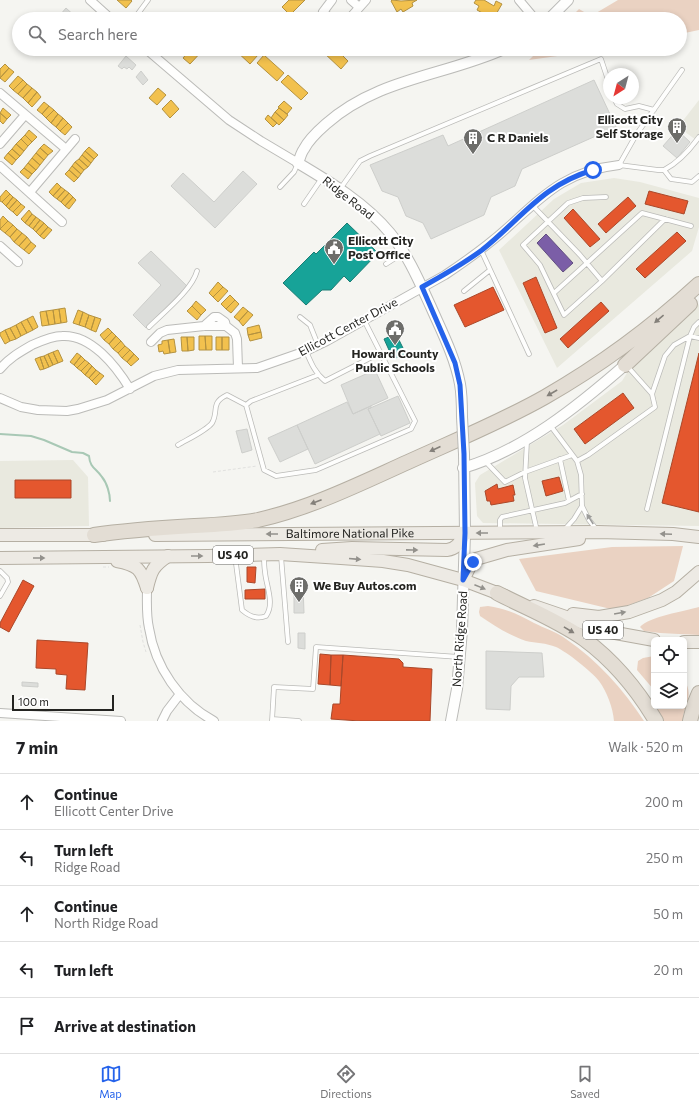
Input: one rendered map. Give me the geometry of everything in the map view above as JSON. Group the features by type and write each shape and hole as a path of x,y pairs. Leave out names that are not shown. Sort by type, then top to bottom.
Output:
{"highway":[{"path":"94,535 127,530 232,524 286,512 331,496 513,414 544,398 591,370 627,344 699,284"},
{"path":"625,365 699,295"},
{"path":"497,594 561,625 583,638 603,654 632,685 646,703 656,721"},
{"path":"690,721 699,693"}],"main road":[{"name":"Baltimore National Pike","path":"0,535 598,532 673,534 699,537"},
{"path":"280,554 352,548 452,550 457,546 465,533"},
{"path":"463,580 476,558 540,544 633,533"},
{"name":"Baltimore National Pike","path":"0,558 97,562 168,556 280,554 383,561 408,565 463,580 497,594 610,632 651,639"},
{"path":"147,588 150,575 157,563 168,556"},
{"path":"97,562 134,566 143,574 147,588"},
{"path":"554,612 599,617 629,612 662,600 676,592 699,572"},
{"path":"687,642 699,642"}],"street":[{"path":"90,0 103,12"},
{"path":"323,12 332,0"},
{"path":"351,0 359,7"},
{"path":"355,12 366,0"},
{"path":"519,0 529,12"},
{"path":"556,12 568,0"},
{"name":"Ridge Road","path":"154,56 230,120 261,141 340,189 376,219 389,232 404,253 422,287 455,363 460,385 464,454 465,533"},
{"path":"298,163 303,149 316,133 334,117 372,93 394,84 487,56"},
{"path":"0,93 66,149"},
{"path":"0,144 25,115"},
{"path":"30,192 76,139"},
{"name":"Ellicott Center Drive","path":"0,398 21,407 38,410 67,411 107,400 154,376 178,370 257,368 306,351 445,275 481,250 546,192 561,183 577,175 608,166 619,165"},
{"path":"0,166 62,222"},
{"path":"1,249 18,262"},
{"path":"151,342 160,333 167,330 204,326 226,326 235,333 237,339 238,368"},
{"path":"0,369 13,356 37,343 50,338 70,336 90,343 120,373 130,388"},
{"path":"463,468 504,452 550,424 585,399 625,365"},
{"name":"North Ridge Road","path":"451,721 461,657 465,533"},
{"path":"147,588 148,627 151,642 158,660 168,678 180,694 194,707 214,721"},
{"path":"162,721 167,711 180,694"},
{"path":"0,713 121,721"}],"lane":[{"path":"139,12 148,0"},
{"path":"340,189 360,162 370,156 600,59 603,68"},
{"path":"682,70 636,135 619,165 664,170 677,163 692,148 699,137"},
{"path":"617,104 625,109 639,106 654,110"},
{"path":"280,187 294,172 298,163"},
{"path":"664,170 671,179 682,181 692,182 699,176"},
{"path":"304,204 322,178"},
{"path":"606,197 583,198 568,204 523,245 540,265 564,314 602,281 665,219"},
{"path":"532,204 602,281"},
{"path":"554,293 586,262 642,213 691,226"},
{"path":"481,250 530,354"},
{"path":"386,264 404,253"},
{"path":"464,291 490,270"},
{"path":"149,327 187,289 197,271"},
{"path":"300,317 310,325 318,345"},
{"path":"178,445 207,428 212,423 216,404 220,398 227,395 246,405 264,470 276,476 316,470 412,429 415,421 364,320"},
{"path":"647,509 690,336 694,327 699,322"},
{"path":"652,394 665,356 674,345 690,336 699,338"},
{"path":"306,351 318,375 326,381 380,353"},
{"path":"577,461 588,456 655,407 652,394 625,365"},
{"path":"246,405 251,401 318,375"},
{"path":"550,424 577,461 581,475 582,506 589,520 598,532"},
{"path":"527,438 525,478 537,533"},
{"path":"484,460 505,482 525,472 572,455"},
{"path":"560,459 569,501"},
{"path":"500,533 500,520 502,517 565,503 582,494"},
{"path":"561,533 570,525 582,506"},
{"path":"235,555 242,610 249,615 260,618 266,616 269,609 264,554"},
{"path":"280,554 288,642"},
{"path":"0,571 7,578 8,582 0,596"},
{"path":"298,721 272,720 274,687 313,689 316,647 461,657"}],"path":[{"path":"213,472 263,465"},
{"path":"97,562 113,567"},
{"path":"140,620 146,652"}],"shaded area":[{"path":"618,0 699,0 699,30 687,33 687,12 598,12"},
{"path":"579,9 584,12 576,12"},
{"path":"533,56 557,56 529,60"},
{"path":"699,100 699,142 678,127"},
{"path":"614,178 640,182 699,198 699,227 692,251 557,368 499,250 554,199 581,183"},
{"path":"699,304 699,526 483,523 477,516 475,483 480,475 563,425 622,381 633,363"},
{"path":"73,460 88,477 89,526 0,528 0,461"},
{"path":"683,546 674,581 648,598 615,610 536,591 519,559 612,547"},
{"path":"488,606 506,610 559,634 578,648 599,666 619,687 644,721 614,721 607,695 602,685 590,672 561,649 519,639 480,616 480,607"},
{"path":"699,607 699,635 644,631 640,627 644,623 658,617"},
{"path":"651,657 651,686 637,670 638,661 643,658"},
{"path":"687,686 688,691 689,696 687,702"},
{"path":"658,709 685,709 683,721 662,721 658,714"}],"building: Homes":[{"path":"117,0 131,0 132,1 126,8"},
{"path":"289,0 305,0 293,12 287,12 282,7"},
{"path":"417,0 412,3 413,6 403,12 401,9 397,12 391,1"},
{"path":"476,0 484,0 494,6 496,1 502,4 497,12 481,12 477,10 479,6 474,3"},
{"path":"185,56 197,56 190,64 183,58"},
{"path":"241,56 257,56 250,64"},
{"path":"263,56 265,56 284,73 277,81 257,63"},
{"path":"327,56 343,56 348,61 341,69"},
{"path":"5,64 9,68 0,78 0,69"},
{"path":"9,68 14,72 5,82 0,78"},
{"path":"288,75 308,93 301,100 281,82"},
{"path":"18,76 23,80 13,90 9,86"},
{"path":"23,80 27,84 18,94 13,90"},
{"path":"27,84 32,88 23,98 18,94"},
{"path":"32,88 37,92 28,103 23,98"},
{"path":"158,88 166,95 157,105 149,98"},
{"path":"37,92 41,97 32,107 28,103"},
{"path":"171,100 179,109 170,118 162,109"},
{"path":"284,101 292,108 287,114 278,107"},
{"path":"44,102 49,106 42,114 37,110"},
{"path":"49,106 54,110 46,118 42,114"},
{"path":"3,108 11,115 7,119 0,113"},
{"path":"279,108 288,115 284,120 275,112"},
{"path":"54,110 58,114 51,123 46,118"},
{"path":"275,112 284,120 279,125 271,118"},
{"path":"0,113 7,119 3,124 0,121"},
{"path":"58,114 63,118 56,127 51,123"},
{"path":"268,115 277,123 273,127 265,119"},
{"path":"63,118 68,123 60,131 56,127"},
{"path":"68,123 72,127 65,135 60,131"},
{"path":"29,130 37,137 32,142 25,135"},
{"path":"25,135 32,142 28,146 21,139"},
{"path":"21,139 28,146 24,151 16,144"},
{"path":"16,144 24,151 20,156 12,149"},
{"path":"44,144 53,151 48,155 40,148"},
{"path":"89,147 98,155 94,159 85,151"},
{"path":"40,148 48,155 44,160 36,153"},
{"path":"12,149 20,156 16,160 8,153"},
{"path":"85,151 94,159 91,163 82,155"},
{"path":"8,153 16,160 12,165 4,158"},
{"path":"36,153 44,160 40,165 32,158"},
{"path":"82,155 91,163 88,167 79,159"},
{"path":"32,158 40,165 36,170 28,163"},
{"path":"79,159 88,167 84,170 75,162"},
{"path":"75,162 84,170 81,174 72,166"},
{"path":"28,163 36,170 32,174 24,168"},
{"path":"72,166 81,174 78,178 69,170"},
{"path":"24,168 32,174 28,179 20,172"},
{"path":"69,170 78,178 74,182 65,174"},
{"path":"57,183 61,187 53,196 49,192"},
{"path":"61,187 65,190 57,199 53,196"},
{"path":"6,190 10,194 2,202 0,201 0,197"},
{"path":"65,190 69,193 61,202 57,199"},
{"path":"69,193 73,197 65,206 61,202"},
{"path":"10,194 13,197 6,206 2,202"},
{"path":"13,197 17,200 9,209 6,206"},
{"path":"73,197 76,200 69,209 65,206"},
{"path":"17,200 21,204 13,212 9,209"},
{"path":"21,204 25,207 17,216 13,212"},
{"path":"29,210 32,214 25,223 21,219"},
{"path":"32,214 36,217 29,226 25,223"},
{"path":"3,216 8,221 0,229 0,220"},
{"path":"36,217 40,220 33,229 29,226"},
{"path":"40,220 44,223 36,232 33,229"},
{"path":"8,221 13,225 5,233 0,229"},
{"path":"44,223 48,227 40,236 36,232"},
{"path":"13,225 17,229 10,237 5,233"},
{"path":"48,227 52,230 44,239 40,236"},
{"path":"17,229 22,233 14,242 10,237"},
{"path":"22,233 27,237 19,246 14,242"},
{"path":"27,237 31,242 24,250 19,246"},
{"path":"31,242 36,246 29,254 24,250"},
{"path":"218,282 223,287 213,297 209,293"},
{"path":"223,287 228,291 218,302 213,297"},
{"path":"230,295 235,300 226,309 221,304"},
{"path":"235,300 239,304 231,313 226,309"},
{"path":"196,301 206,310 201,315 192,306"},
{"path":"192,306 201,315 197,320 187,311"},
{"path":"243,307 248,311 239,321 234,317"},
{"path":"65,308 67,322 61,323 59,309"},
{"path":"59,309 61,323 55,324 53,310"},
{"path":"53,310 55,324 49,325 46,311"},
{"path":"78,310 83,312 79,325 73,323"},
{"path":"46,311 49,325 42,326 40,312"},
{"path":"248,311 253,315 243,326 239,321"},
{"path":"83,312 89,315 85,327 79,325"},
{"path":"89,315 95,317 91,330 85,327"},
{"path":"33,316 38,327 33,330 27,319"},
{"path":"95,317 101,319 96,332 91,330"},
{"path":"27,319 33,330 27,333 21,322"},
{"path":"21,322 27,333 21,336 16,325"},
{"path":"16,325 21,336 16,339 10,328"},
{"path":"259,325 261,332 248,335 247,328"},
{"path":"10,328 16,339 10,341 5,330"},
{"path":"108,328 112,332 104,340 100,335"},
{"path":"5,330 10,341 5,344 0,333"},
{"path":"112,332 116,336 109,344 104,340"},
{"path":"261,332 262,338 250,341 248,335"},
{"path":"116,336 121,341 113,349 109,344"},
{"path":"199,336 205,336 206,350 199,350"},
{"path":"205,336 212,336 212,350 206,350"},
{"path":"181,337 187,337 188,351 182,351"},
{"path":"187,337 194,337 194,350 188,351"},
{"path":"216,337 222,337 222,350 216,350"},
{"path":"222,337 229,337 229,350 222,350"},
{"path":"174,339 176,352 170,353 168,340"},
{"path":"168,340 170,353 164,354 163,351 159,352 158,345 162,344 162,341"},
{"path":"121,341 125,346 118,353 113,349"},
{"path":"125,346 130,350 122,358 118,353"},
{"path":"58,350 63,361 58,363 53,352"},
{"path":"130,350 134,354 127,362 122,358"},
{"path":"53,352 58,363 53,365 48,354"},
{"path":"77,353 81,356 74,365 70,362"},
{"path":"48,354 53,365 49,367 44,356"},
{"path":"134,354 139,359 131,366 127,362"},
{"path":"44,356 49,367 44,369 40,357"},
{"path":"81,356 85,360 77,368 74,365"},
{"path":"40,357 44,369 40,370 35,359"},
{"path":"85,360 89,363 81,371 77,368"},
{"path":"89,363 92,366 85,375 81,371"},
{"path":"92,366 96,370 89,378 85,375"},
{"path":"96,370 100,373 92,381 89,378"},
{"path":"100,373 104,376 96,385 92,381"}],"building: Shops":[{"path":"649,191 688,201 684,214 645,204"},
{"path":"628,197 636,206 606,233 598,224"},
{"path":"573,209 600,239 590,247 564,218"},
{"path":"677,232 686,241 645,278 636,269"},
{"path":"536,277 557,328 545,333 523,283"},
{"path":"493,287 504,310 465,327 454,305"},
{"path":"601,302 609,311 568,348 560,339"},
{"path":"699,353 699,512 662,503"},
{"path":"623,393 634,408 585,444 574,429"},
{"path":"559,477 563,491 546,496 542,481"},
{"path":"15,480 71,480 71,498 15,498"},
{"path":"497,484 498,489 513,485 515,495 513,495 514,501 491,505 490,501 487,501 485,491"},
{"path":"247,567 256,567 255,583 247,582"},
{"path":"23,580 34,586 9,632 0,627 0,623"},
{"path":"265,589 265,599 245,599 245,590"},
{"path":"37,640 88,643 85,690 66,689 67,675 56,674 56,669 36,668"},
{"path":"320,654 331,655 330,685 318,684"},
{"path":"331,655 343,655 341,686 330,685"},
{"path":"343,655 399,659 403,663 403,667 432,669 430,721 360,721 331,719 333,704 340,704"}],"building: Offices":[{"path":"546,234 573,263 563,272 537,243"}],"building: Public":[{"name":"Ellicott City Post Office","path":"347,223 378,253 350,282 344,276 331,290 322,290 306,305 283,283 314,252 316,254"},
{"name":"Howard County Public Schools","path":"396,334 406,354 393,359 384,339"}],"building: Other":[{"path":"66,8 70,12 63,12"},
{"path":"126,56 136,65 132,70 129,67 127,69 124,67 122,69 118,66"},
{"path":"141,71 148,80 143,85 136,77"},
{"name":"C R Daniels","path":"594,80 603,99 603,104 605,104 616,127 522,169 515,186 491,197 484,215 431,239 423,223 406,216 398,197 382,191 370,165 443,135 448,146"},
{"name":"Ellicott City Self Storage","path":"677,130 690,142 677,158 663,146"},
{"path":"243,171 257,184 215,228 171,186 183,173 214,202"},
{"path":"151,251 187,286 146,328 133,315 161,285 138,263"},
{"path":"375,370 388,398 353,414 341,385"},
{"path":"398,396 410,423 381,436 368,409"},
{"path":"347,402 353,414 371,406 371,408 368,409 380,434 315,464 297,425"},
{"path":"297,425 308,449 280,462 268,438"},
{"path":"247,429 252,450 242,453 236,431"},
{"name":"We Buy Autos.com","path":"298,581 303,586 304,613 294,613 294,593 292,593 290,586"},
{"path":"298,633 305,633 305,649 298,648"},
{"path":"486,651 542,653 544,677 519,677 511,686 510,710 486,709"},
{"path":"22,682 38,683 38,687 22,686"}],"waterway":[{"path":"0,434 31,436 72,452 83,453 89,456 92,466 105,482 109,492 110,501"}],"place":[{"name":"Ellicott City Self Storage","path":"677,144"},
{"name":"C R Daniels","path":"473,155"},
{"name":"Ellicott City Post Office","path":"334,265"},
{"name":"Howard County Public Schools","path":"395,346"},
{"name":"We Buy Autos.com","path":"299,603"}],"route":[{"path":"473,562 463,580 465,533 464,454 460,385 455,363 422,287 445,275 481,250 546,192 577,175 593,170"}]}
